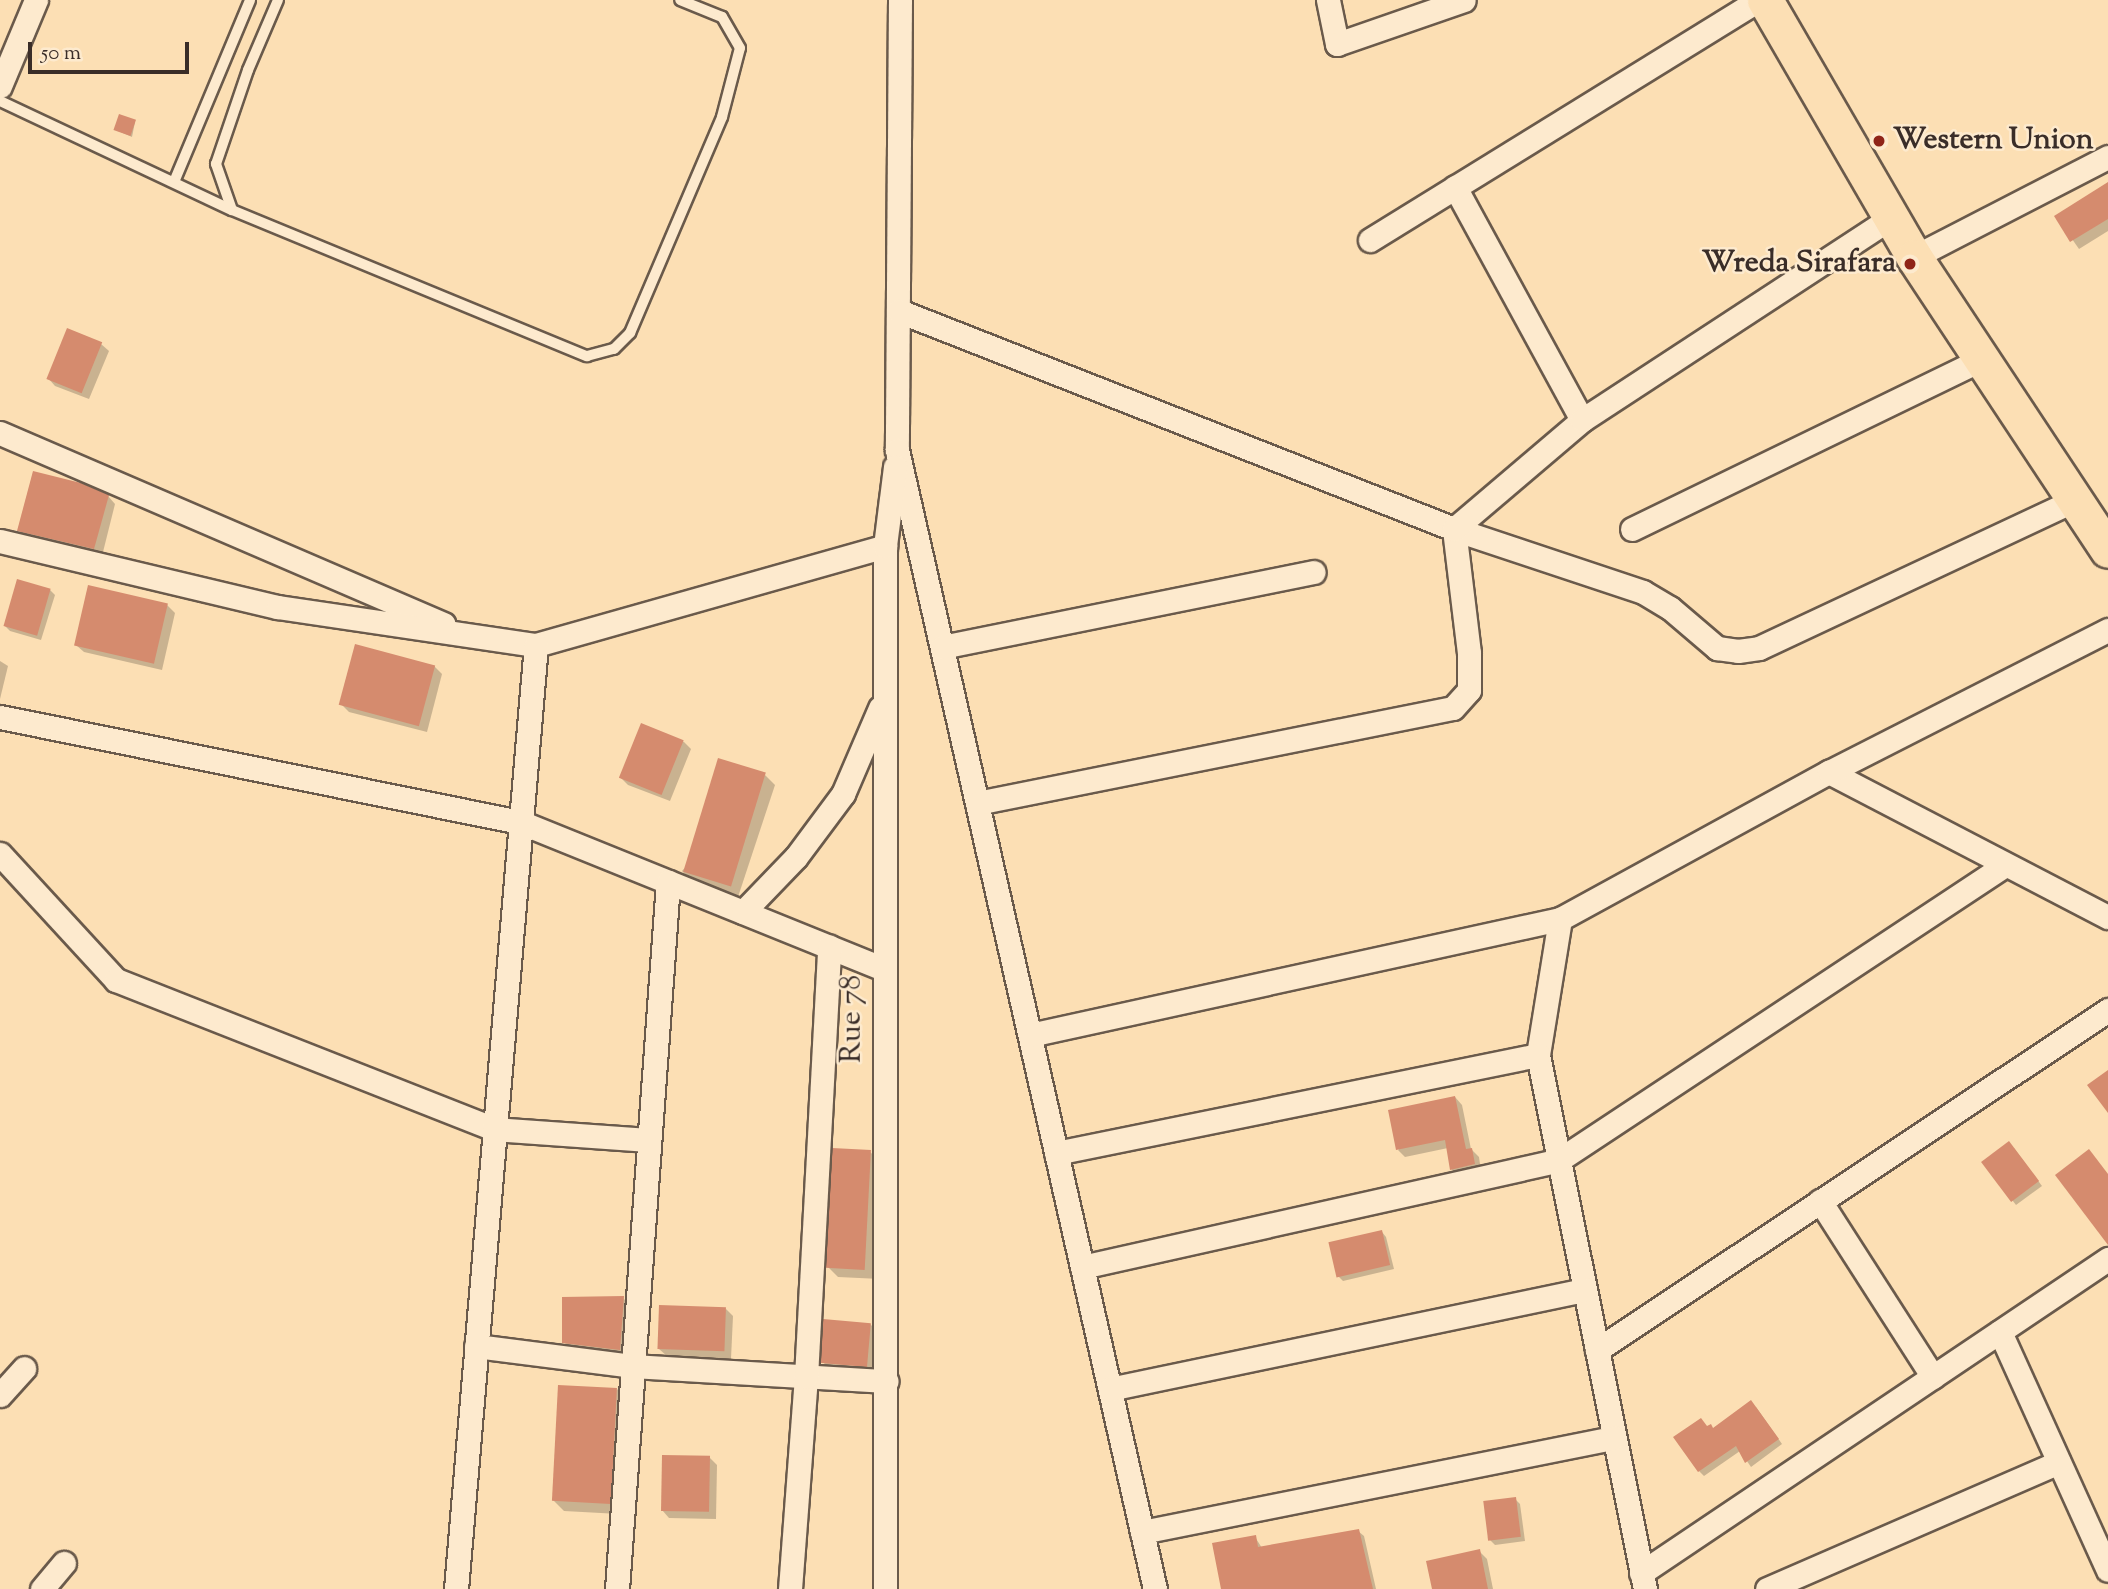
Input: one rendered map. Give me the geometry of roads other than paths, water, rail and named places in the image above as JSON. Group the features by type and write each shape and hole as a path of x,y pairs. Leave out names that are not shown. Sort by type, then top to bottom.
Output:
{"main road":[{"path":"1765,0 1914,257 2108,550"}],"street":[{"path":"0,86 36,0"},
{"path":"900,0 897,450 1155,1589"},
{"path":"1328,0 1337,44 1464,0"},
{"path":"1370,240 1759,0"},
{"path":"1914,257 2106,161"},
{"path":"1455,187 1582,420"},
{"path":"1454,529 1582,420 1892,218"},
{"path":"899,311 1454,529 1643,592 1670,608 1717,648 1738,651 1759,648 2075,500"},
{"path":"1632,529 1982,359"},
{"path":"0,433 472,636"},
{"name":"Rue 78","path":"885,1589 885,545 897,450"},
{"path":"977,803 1453,708 1469,690 1469,653 1454,529"},
{"path":"0,541 278,607 536,645 885,545"},
{"path":"942,648 1314,572"},
{"path":"1030,1035 1560,919 1829,772 2108,630"},
{"path":"456,1589 536,645"},
{"path":"743,912 796,857 843,794 885,696"},
{"path":"0,717 520,822 884,969"},
{"path":"1829,772 2108,917"},
{"path":"0,854 116,980 494,1129 648,1140"},
{"path":"1082,1267 1559,1160 2005,865"},
{"path":"617,1589 668,882"},
{"path":"1560,919 1538,1055 1643,1581 1933,1377 2108,1259"},
{"path":"790,1589 806,1377 829,947"},
{"path":"1597,1350 2108,1010"},
{"path":"1056,1153 1538,1055"},
{"path":"1820,1202 1933,1377"},
{"path":"1110,1389 1585,1290"},
{"path":"2000,1332 2108,1570"},
{"path":"476,1346 632,1366 887,1381"},
{"path":"0,1395 24,1368"},
{"path":"1142,1532 1614,1437"},
{"path":"1767,1589 2059,1462"},
{"path":"42,1589 64,1563"}],"lane":[{"path":"174,182 250,0"},
{"path":"232,209 216,164 248,70 278,0"},
{"path":"0,101 232,209 587,356 614,349 630,333 716,130 740,48 722,17 680,0"}],"place":[{"name":"Western Union","path":"1879,141"},
{"name":"Wreda Sirafara","path":"1910,264"}]}
